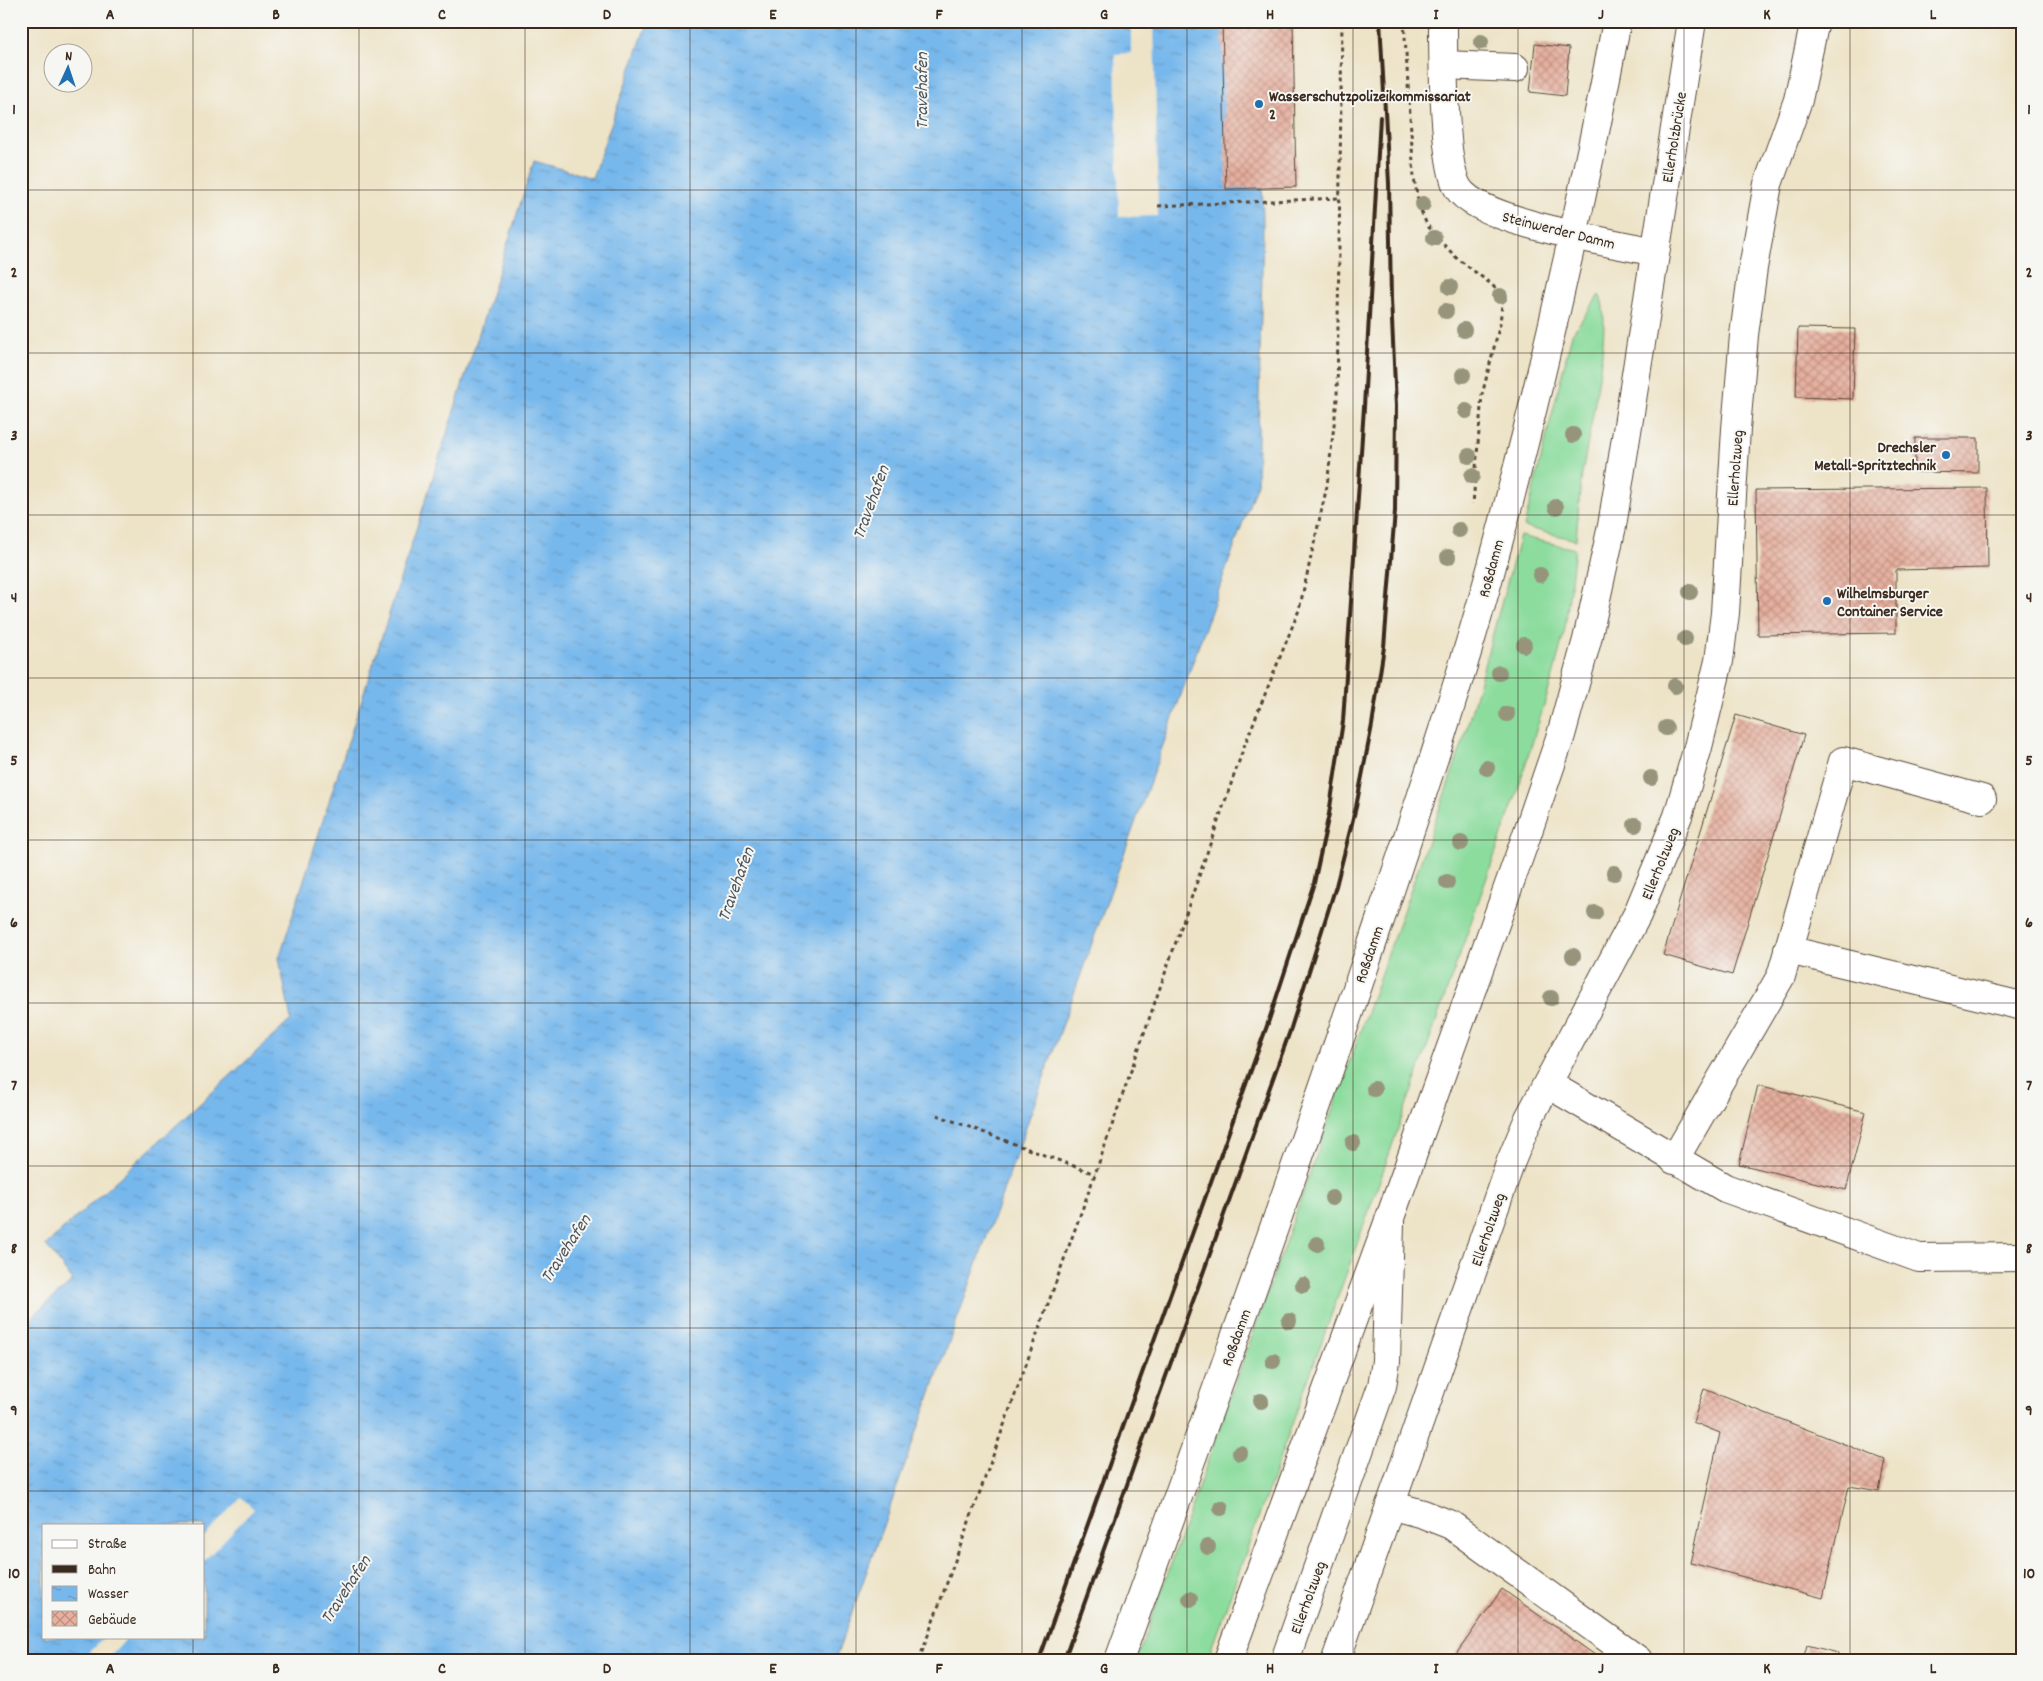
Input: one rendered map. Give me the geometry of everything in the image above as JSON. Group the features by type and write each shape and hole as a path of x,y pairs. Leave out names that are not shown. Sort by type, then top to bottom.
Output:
{"main road":[{"name":"Steinwerder Damm","path":"1443,21 1449,154 1453,179 1463,195 1492,211 1574,235 1655,252"},
{"path":"1574,235 1617,21"},
{"name":"Ellerholzbrücke","path":"1655,252 1692,21"},
{"name":"Ellerholzweg","path":"1336,1660 1511,1161 1529,1118 1637,915 1678,816 1710,702 1719,661 1725,613 1737,420 1753,268 1768,184 1798,100 1816,21"},
{"path":"1444,65 1515,68"},
{"name":"Roßdamm","path":"1119,1660 1295,1171 1420,801 1486,586 1528,428 1574,235"},
{"path":"1228,1660 1528,831 1560,735 1587,640 1615,507 1655,252"},
{"path":"1674,1160 1781,976 1843,760 1982,799"},
{"path":"1788,950 2022,1006"},
{"path":"1548,1084 1674,1160 1725,1188 1919,1258 2022,1257"},
{"name":"Ellerholzweg","path":"1285,1660 1382,1386 1386,1361 1390,1215"},
{"path":"1390,1505 1423,1514 1451,1525 1638,1660"}],"path":[{"path":"919,1660 1095,1174 1241,752 1299,610 1321,515 1337,399 1342,21"},
{"path":"1404,21 1414,178 1419,206 1427,225 1458,259 1499,292 1502,304 1500,324 1482,395 1479,426"},
{"path":"1158,206 1340,198"},
{"path":"937,1115 1095,1174"}],"green space":[{"path":"1599,295 1603,308 1602,353 1582,474 1576,540 1524,527 1572,334"},
{"path":"1520,536 1575,549 1565,628 1554,673 1516,795 1207,1660 1137,1660 1462,745"}],"water":[{"name":"Travehafen","path":"642,21 1260,21 1263,228 1257,483 835,1660 21,1660 21,1326 73,1281 46,1245 291,1020 279,958 534,161 592,178 646,26"}],"pier":[{"path":"1131,21 1154,21 1158,216 1119,217 1115,54 1131,53"},
{"path":"241,1497 254,1509 205,1560 205,1536"},
{"path":"103,1638 127,1638 107,1660 83,1660"}],"building":[{"name":"Wasserschutzpolizeikommissariat 2","path":"1222,21 1293,21 1296,187 1226,189"},
{"path":"1535,44 1569,48 1565,96 1530,92"},
{"path":"1798,328 1855,329 1853,399 1796,397"},
{"name":"Drechsler Metall-Spritztechnik","path":"1915,438 1978,438 1978,473 1915,472"},
{"path":"1987,488 1988,568 1896,570 1896,633 1758,635 1756,490"},
{"path":"1736,715 1804,735 1732,975 1663,955"},
{"path":"1758,1085 1866,1112 1846,1190 1739,1164"},
{"path":"1704,1389 1885,1460 1879,1491 1849,1486 1823,1598 1691,1563 1720,1433 1693,1422"},
{"path":"1502,1589 1602,1660 1452,1660"},
{"path":"1807,1645 1838,1653 1837,1660 1803,1660"}],"railway":[{"path":"1064,1660 1290,1031 1336,886 1356,807 1372,725 1384,647 1395,511 1396,406 1391,299 1389,183 1380,21"},
{"path":"1039,1660 1268,1023 1314,883 1329,814 1343,721 1364,407 1380,117"}],"place":[{"name":"Wasserschutzpolizeikommissariat 2","path":"1259,104"},
{"name":"Drechsler Metall-Spritztechnik","path":"1946,455"},
{"name":"Wilhelmsburger Container Service","path":"1827,601"}]}
